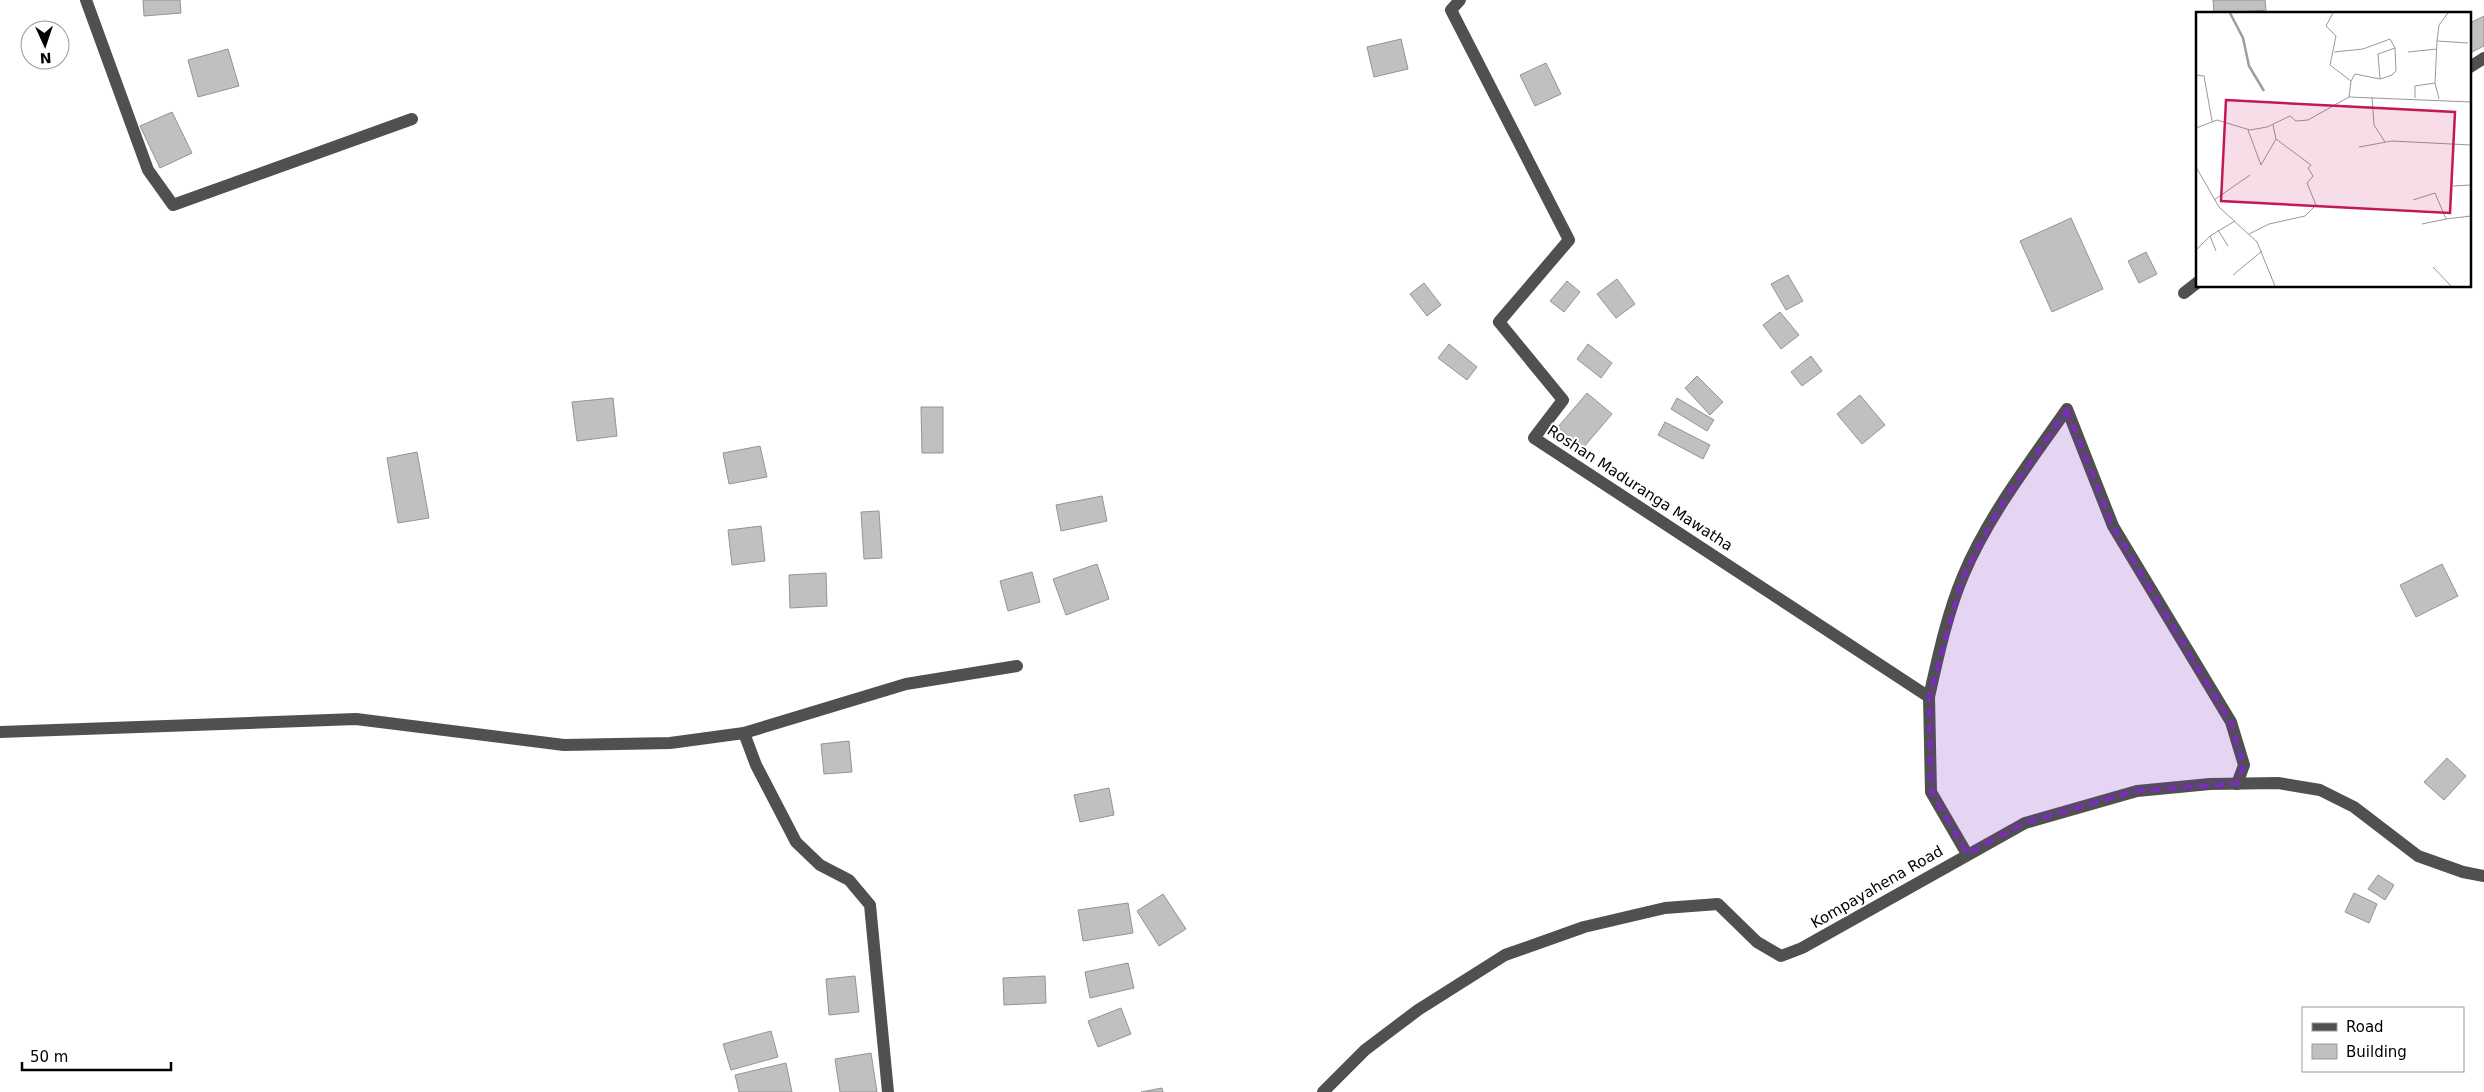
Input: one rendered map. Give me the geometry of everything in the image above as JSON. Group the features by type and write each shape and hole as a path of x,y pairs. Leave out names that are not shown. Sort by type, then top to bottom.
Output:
{"street":[{"path":"86,0 148,170 173,205 412,119"},
{"name":"Roshan Maduranga Mawatha","path":"1460,0 1451,10 1569,240 1499,322 1563,400 1534,438 1929,697"},
{"path":"2472,66 2484,58"},
{"path":"2184,292 2196,283"},
{"path":"1967,854 1931,792 1929,697 1938,656 1963,576 2002,503 2066,409 2113,526 2231,722 2244,765 2237,784"},
{"path":"0,732 356,719 564,745 670,743 744,733 906,684 1017,666"},
{"path":"744,733 756,765 796,842 820,865 849,880 870,905 888,1092"},
{"name":"Kompayahena Road","path":"1323,1092 1366,1050 1396,1027 1505,955 1584,927 1665,908 1718,904 1757,942 1781,956 1802,948 2025,822 2137,791 2278,783 2320,790 2354,807 2418,856 2464,872 2484,876"}],"highlighted area":[{"path":"2067,409 2113,526 2231,722 2244,765 2237,784 2137,791 2025,823 1967,854 1931,792 1929,697 1963,576 2002,503"}],"building":[{"path":"143,0 180,0 181,13 144,16"},
{"path":"2213,0 2265,0 2266,10 2214,12"},
{"path":"2484,16 2484,46 2472,52 2472,22"},
{"path":"1401,39 1408,69 1374,77 1367,47"},
{"path":"228,49 239,86 198,97 188,60"},
{"path":"1546,63 1561,94 1535,106 1520,75"},
{"path":"172,112 192,153 160,168 140,126"},
{"path":"2071,218 2103,289 2052,312 2020,241"},
{"path":"2146,252 2157,274 2139,283 2128,261"},
{"path":"1788,275 1803,301 1786,310 1771,284"},
{"path":"1617,279 1635,304 1616,318 1597,294"},
{"path":"1567,281 1580,292 1564,312 1550,301"},
{"path":"1424,283 1441,305 1427,316 1410,294"},
{"path":"1780,312 1799,335 1781,349 1763,325"},
{"path":"1449,344 1477,367 1467,380 1438,358"},
{"path":"1588,344 1612,363 1601,378 1577,359"},
{"path":"1811,356 1822,371 1802,386 1791,372"},
{"path":"1697,376 1723,402 1710,415 1685,388"},
{"path":"1587,393 1612,414 1583,448 1558,427"},
{"path":"1860,395 1885,425 1862,444 1837,414"},
{"path":"613,398 617,436 577,441 572,402"},
{"path":"1677,398 1714,420 1707,431 1671,409"},
{"path":"921,407 943,407 943,453 922,453"},
{"path":"1665,422 1710,445 1703,459 1658,435"},
{"path":"760,446 767,477 729,484 723,453"},
{"path":"417,452 429,518 398,523 387,458"},
{"path":"1102,496 1107,521 1061,531 1056,505"},
{"path":"879,511 882,558 864,559 861,512"},
{"path":"761,526 765,561 732,565 728,530"},
{"path":"1097,564 1109,599 1066,615 1053,579"},
{"path":"2442,564 2458,596 2416,617 2400,585"},
{"path":"1032,572 1040,602 1008,611 1000,581"},
{"path":"826,573 827,606 790,608 789,575"},
{"path":"849,741 852,772 824,774 821,744"},
{"path":"2447,758 2466,776 2444,800 2424,782"},
{"path":"1109,788 1114,815 1080,822 1074,795"},
{"path":"2378,875 2394,885 2385,900 2368,889"},
{"path":"2354,893 2377,904 2369,923 2345,912"},
{"path":"1163,894 1186,929 1159,946 1137,911"},
{"path":"1128,903 1133,933 1083,941 1078,910"},
{"path":"1128,963 1134,988 1090,998 1085,972"},
{"path":"855,976 859,1012 829,1015 826,979"},
{"path":"1045,976 1046,1003 1004,1005 1003,978"},
{"path":"1121,1008 1131,1034 1098,1047 1088,1021"},
{"path":"771,1031 778,1057 731,1070 723,1044"},
{"path":"871,1053 877,1092 840,1092 835,1059"},
{"path":"786,1063 792,1092 739,1092 735,1075"},
{"path":"1162,1088 1163,1092 1141,1092"}]}
